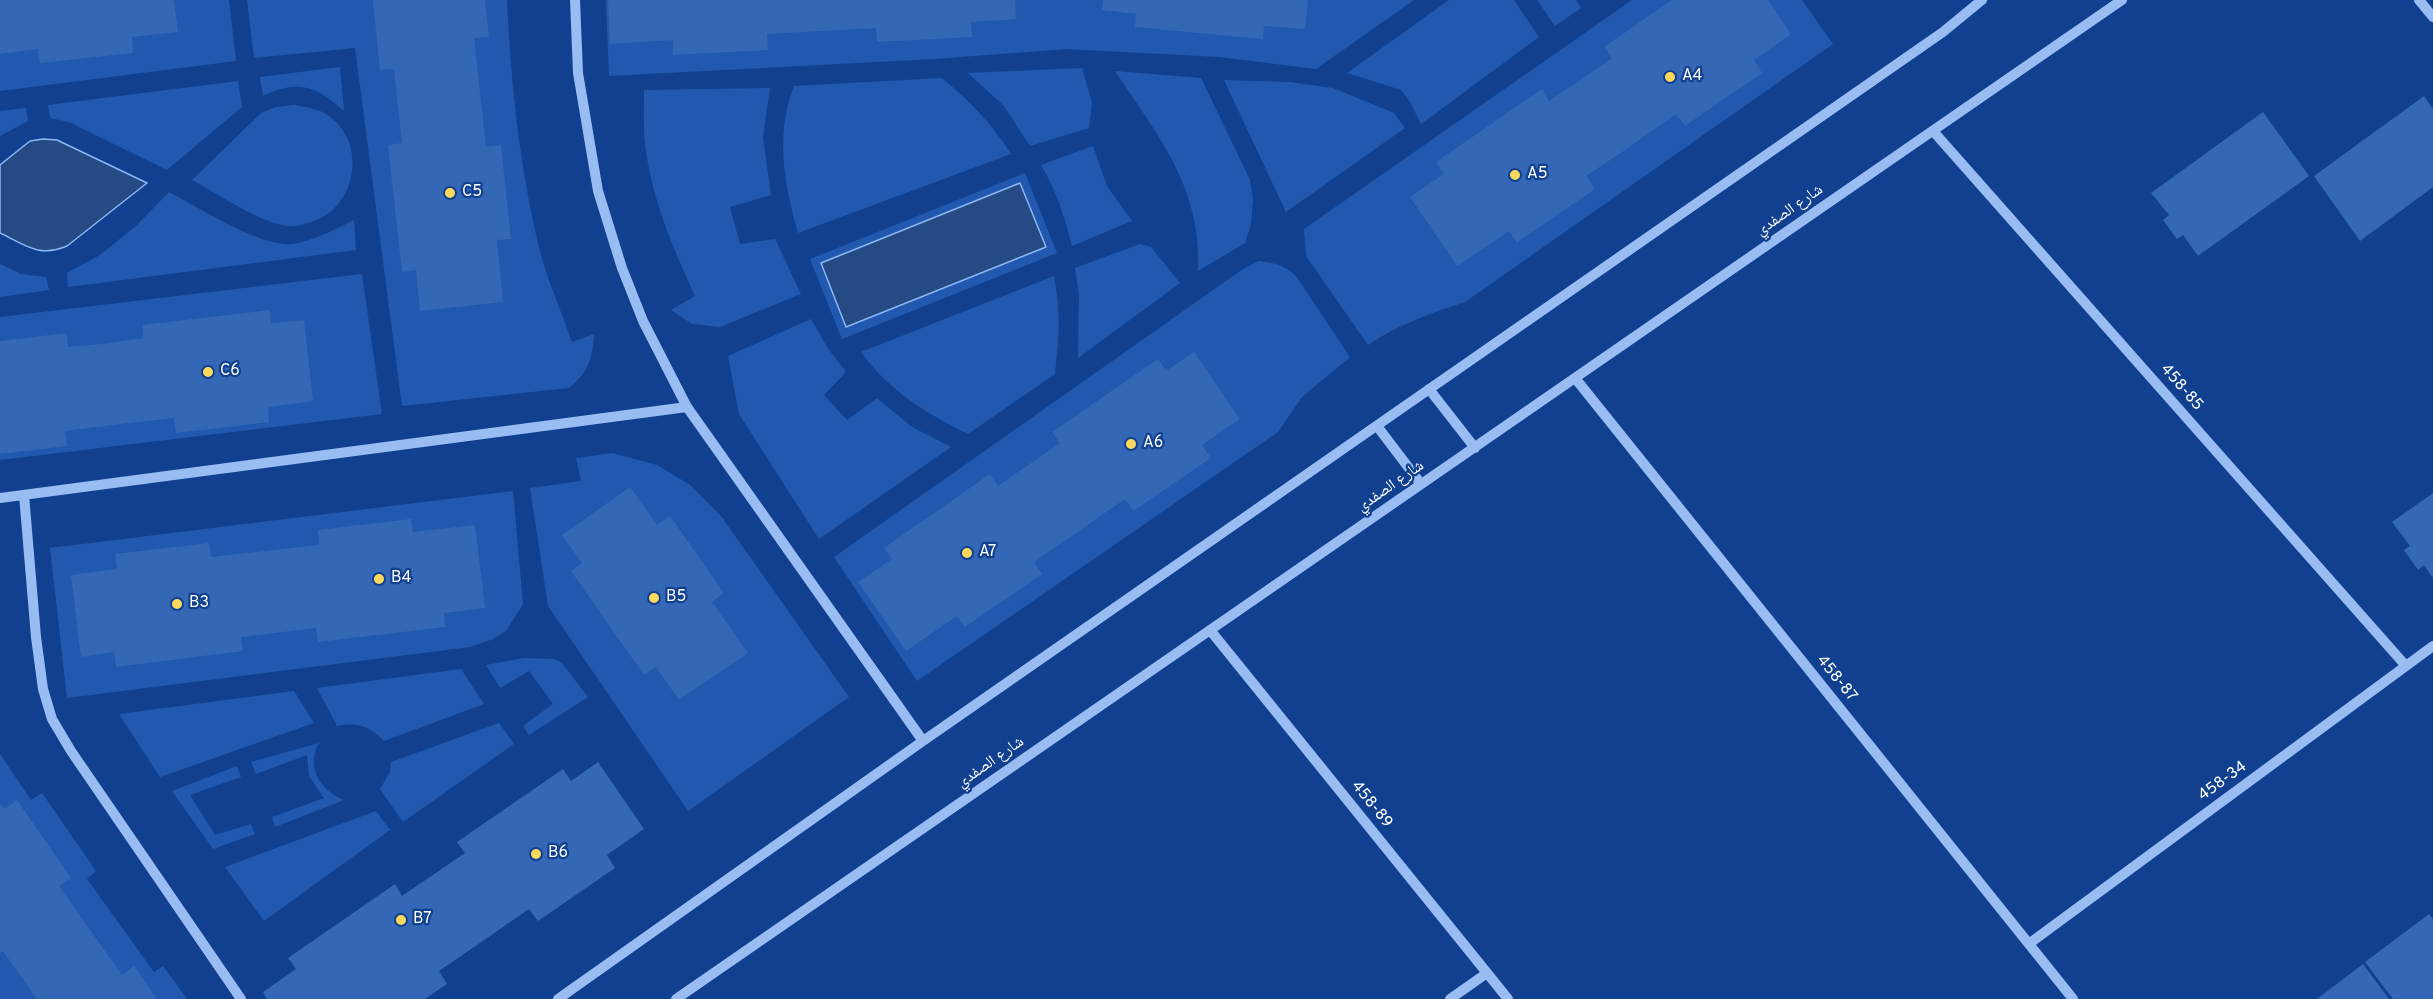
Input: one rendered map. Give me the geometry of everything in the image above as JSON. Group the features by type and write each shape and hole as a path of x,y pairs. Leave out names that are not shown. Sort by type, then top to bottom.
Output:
{"street":[{"path":"575,0 578,73 598,191 622,268 643,321 687,407 923,741"},
{"path":"558,999 923,741 1943,32 1982,0"},
{"name":"شارع الصفدي","path":"676,999 2122,0"},
{"path":"2419,0 2433,17"},
{"name":"458-85","path":"1933,130 2406,666"},
{"name":"458-87","path":"1575,378 2073,999"},
{"path":"1430,389 1475,448"},
{"path":"0,498 687,407"},
{"path":"1377,426 1421,484"},
{"path":"24,495 36,637 43,689 52,719 71,751 241,999"},
{"name":"458-89","path":"1210,630 1508,999"},
{"name":"458-34","path":"2030,943 2433,646"},
{"path":"1450,999 1487,973"}],"shaded area":[{"path":"0,0 229,0 236,61 0,91"},
{"path":"247,0 507,0 518,128 527,192 541,255 572,342 594,334 592,350 585,371 569,388 402,406 355,48 254,58"},
{"path":"606,0 1414,0 1316,69 1219,57 1067,49 934,59 609,76"},
{"path":"1449,0 1514,0 1539,37 1421,124 1401,90 1347,73"},
{"path":"1537,0 1576,0 1581,8 1555,26"},
{"path":"1632,0 1802,0 1833,44 1465,302 1402,326 1368,345 1306,256 1304,229"},
{"path":"340,67 344,111 325,96 306,88 287,88 263,96 260,77"},
{"path":"1082,68 1092,103 1089,128 1030,146 1004,106 968,73"},
{"path":"1115,71 1201,78 1250,180 1253,199 1251,224 1245,243 1198,271 1193,214 1185,189 1162,141"},
{"path":"942,78 980,113 1011,154 798,233 789,196 783,141 788,104 794,86"},
{"path":"1224,80 1289,82 1333,88 1394,113 1405,128 1286,212"},
{"path":"238,81 242,107 167,170 69,122 50,118 48,105"},
{"path":"770,88 763,137 771,195 730,207 740,244 775,239 801,294 720,327 692,324 671,310 695,296 672,243 649,170 645,143 644,90"},
{"path":"294,105 317,110 329,116 341,128 349,142 352,173 348,188 340,202 329,213 314,221 287,226 251,213 192,180 261,113 276,107"},
{"path":"26,108 28,121 0,136 0,111"},
{"path":"57,140 147,183 67,246 48,251 25,246 0,233 0,165 30,141"},
{"path":"1093,146 1107,186 1132,221 1072,246 1060,204 1041,165"},
{"path":"1025,173 1057,253 842,339 810,259"},
{"path":"1020,183 1046,247 846,327 821,263"},
{"path":"169,192 256,237 284,244 310,240 354,220 356,250 68,287 67,273 100,255 137,225"},
{"path":"1140,244 1151,247 1180,283 1078,358 1079,295 1075,268"},
{"path":"1259,261 1279,265 1296,276 1350,357 1302,397 1278,432 917,681 834,557 1243,269"},
{"path":"0,264 21,274 46,277 49,290 0,297"},
{"path":"362,274 382,414 0,460 0,317"},
{"path":"1054,276 1059,325 1055,374 968,434 909,400 883,378 861,352"},
{"path":"811,319 827,347 846,372 824,395 847,420 877,398 912,427 951,447 819,539 739,414 728,356"},
{"path":"612,453 657,465 690,485 721,516 849,697 688,811 548,606 530,488 581,481 576,458"},
{"path":"513,491 523,604 506,631 493,639 470,647 67,698 50,548"},
{"path":"524,658 554,659 562,663 588,697 529,735 523,726 553,704 529,671 500,688 486,665"},
{"path":"461,669 484,704 384,741 363,726 337,726 317,688"},
{"path":"294,691 314,723 160,777 119,714"},
{"path":"499,723 514,744 403,822 380,789 390,772 391,762"},
{"path":"319,743 314,761 318,777 328,791 344,800 275,827 272,817 324,798 309,776 307,755 256,774 251,762"},
{"path":"0,754 31,800 42,793 96,871 87,879 154,972 163,966 187,999 0,999"},
{"path":"237,766 241,777 190,795 215,835 251,824 255,834 213,849 172,791"},
{"path":"376,811 390,830 264,921 225,867"}],"building":[{"path":"0,0 174,0 178,32 132,37 133,53 40,63 38,49 0,54"},
{"name":"C5","path":"373,0 485,0 489,37 474,38 486,147 501,145 511,239 497,240 503,302 420,311 416,270 402,272 388,145 402,143 394,69 380,70"},
{"path":"608,0 1015,0 1016,19 971,22 972,37 877,42 876,28 767,34 768,50 673,55 673,40 610,44"},
{"path":"1103,0 1308,0 1305,29 1264,26 1263,39 1135,27 1136,14 1102,10"},
{"path":"1672,0 1768,0 1791,34 1754,60 1762,73 1685,126 1676,114 1586,176 1595,189 1517,242 1509,231 1457,266 1410,197 1444,174 1436,162 1542,89 1549,101 1578,82 1612,58 1604,47"},
{"path":"2424,96 2433,109 2433,187 2360,241 2314,176"},
{"path":"2263,112 2309,176 2198,256 2183,235 2177,239 2163,220 2169,215 2151,193"},
{"name":"C6","path":"270,310 271,323 304,320 313,401 268,407 269,422 176,433 174,418 112,425 65,431 67,446 0,454 0,341 67,333 68,347 102,344 143,338 142,325"},
{"path":"1194,352 1240,419 1202,445 1211,458 1133,511 1125,499 1034,562 1042,574 965,627 957,616 906,651 858,582 892,559 884,548 990,474 998,486 1060,443 1052,432 1158,359 1166,371"},
{"name":"B5","path":"630,487 657,525 670,516 724,593 712,602 748,653 679,700 656,667 644,675 571,571 582,563 562,535"},
{"path":"2433,493 2433,578 2424,565 2418,570 2404,550 2410,546 2392,522"},
{"path":"411,519 413,532 475,525 485,608 444,613 445,627 318,642 316,628 241,637 243,651 116,667 114,652 81,657 71,575 117,569 115,554 209,543 211,557 319,545 318,530"},
{"path":"598,762 644,829 607,855 615,868 538,921 529,909 439,971 447,984 425,999 267,999 263,992 296,969 288,958 395,884 402,896 465,853 457,842 563,769 571,781"},
{"path":"17,800 71,878 59,886 122,975 134,966 157,999 37,999 3,951 0,953 0,803 4,809"},
{"path":"2429,914 2433,919 2433,999 2393,999 2365,962"},
{"path":"2363,964 2389,999 2317,999"}],"place":[{"name":"A4","path":"1670,77"},
{"name":"A5","path":"1515,175"},
{"name":"C5","path":"450,193"},
{"name":"C6","path":"208,372"},
{"name":"A6","path":"1131,444"},
{"name":"A7","path":"967,553"},
{"name":"B4","path":"379,579"},
{"name":"B5","path":"654,598"},
{"name":"B3","path":"177,604"},
{"name":"B6","path":"536,854"},
{"name":"B7","path":"401,920"}]}
